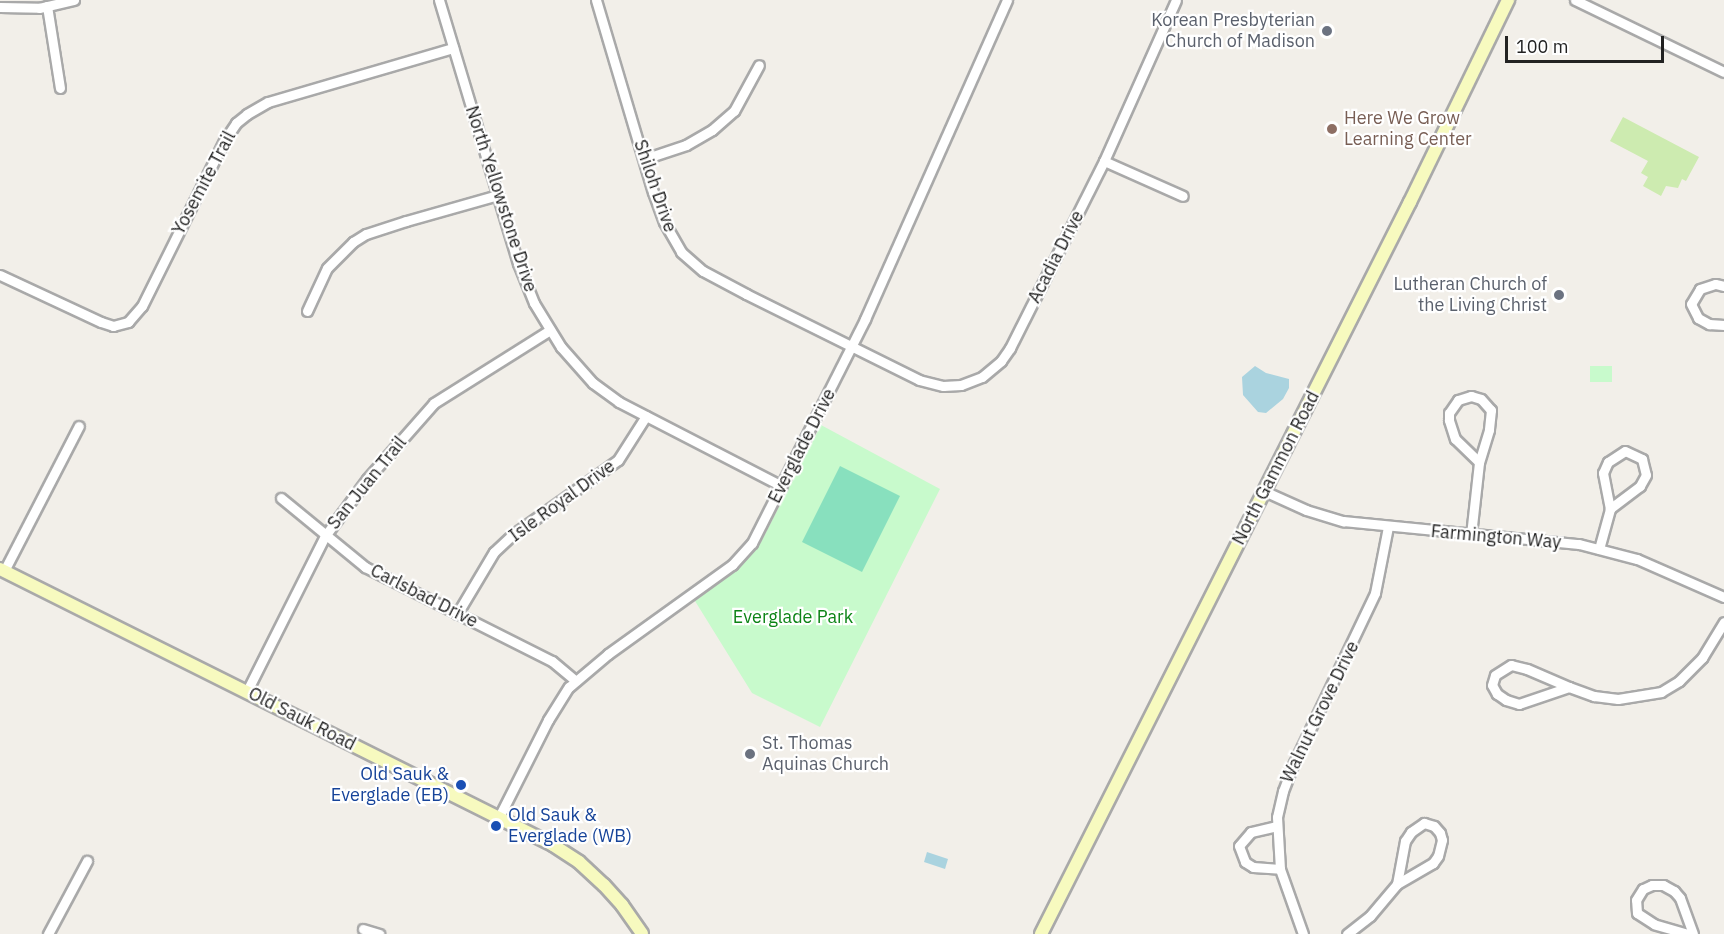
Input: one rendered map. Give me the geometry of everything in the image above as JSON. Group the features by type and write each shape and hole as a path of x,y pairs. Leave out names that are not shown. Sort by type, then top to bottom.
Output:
{"main road":[{"name":"North Gammon Road","path":"1041,934 1410,202 1508,0"},
{"name":"Old Sauk Road","path":"2,570 499,818 579,862 622,905 642,934"}],"street":[{"path":"0,7 47,6 74,0"},
{"name":"North Yellowstone Drive","path":"439,0 528,288 550,330 567,354 593,382 646,416 782,486"},
{"name":"Shiloh Drive","path":"596,0 664,222 690,261 705,272 852,347"},
{"name":"Everglade Drive","path":"499,818 548,720 560,699 576,681 608,654 732,565 752,543 852,347 1007,0"},
{"name":"Acadia Drive","path":"852,347 931,384 961,385 989,372 1010,348 1104,161 1176,0"},
{"path":"1575,0 1724,72"},
{"path":"47,6 60,88"},
{"name":"Yosemite Trail","path":"0,275 101,322 113,326 131,320 142,306 224,141 236,123 268,102 453,48"},
{"path":"644,159 686,145 712,130 734,111 759,65"},
{"path":"1104,161 1183,196"},
{"path":"307,311 327,268 353,242 386,228 498,195"},
{"path":"1724,286 1715,284 1700,289 1691,304 1698,318 1709,324 1724,325"},
{"name":"San Juan Trail","path":"247,691 325,536 343,508 434,403 550,330"},
{"path":"1471,535 1479,462 1489,430 1491,410 1481,399 1471,396 1458,400 1449,413 1449,420 1455,439 1479,462"},
{"name":"Isle Royal Drive","path":"457,614 494,552 511,536 618,460 646,416"},
{"path":"2,570 80,426"},
{"path":"1599,549 1610,510 1603,480 1605,467 1619,452 1632,452 1642,459 1646,475 1640,486 1610,510"},
{"name":"Farmington Way","path":"1264,491 1323,516 1388,527 1580,544 1657,567 1724,597"},
{"name":"Carlsbad Drive","path":"281,498 365,567 552,661 576,681"},
{"name":"Walnut Grove Drive","path":"1303,934 1280,868 1277,826 1283,792 1294,763 1376,593 1388,527"},
{"path":"1569,687 1519,704 1497,694 1492,685 1495,675 1511,665 1594,696 1618,699 1661,692 1684,676 1702,658 1724,621"},
{"path":"1347,934 1370,916 1397,884 1433,863 1438,856 1442,840 1434,826 1421,825 1411,832 1405,841 1397,884"},
{"path":"1277,826 1251,832 1239,846 1245,862 1253,867 1280,868"},
{"path":"48,934 87,861"},
{"path":"1688,934 1654,924 1637,913 1636,900 1643,889 1663,885 1674,891 1680,898 1693,934"},
{"path":"363,929 379,934"}],"green space":[{"path":"1623,117 1699,157 1686,181 1682,179 1678,188 1666,186 1661,196 1643,186 1648,177 1641,173 1648,161 1610,141"},
{"path":"1590,366 1612,366 1612,382 1590,382"},
{"name":"Everglade Park","path":"821,425 940,489 820,727 752,693 695,601 740,567 761,542"},
{"path":"840,466 900,496 862,572 802,542"}],"water":[{"path":"1255,366 1266,373 1289,379 1289,388 1283,399 1266,413 1258,412 1243,395 1242,377"},
{"path":"927,852 948,859 945,869 924,862"}],"place":[{"name":"Korean Presbyterian Church of Madison","path":"1327,31"},
{"name":"Here We Grow Learning Center","path":"1332,129"},
{"name":"Lutheran Church of the Living Christ","path":"1559,295"},
{"name":"St. Thomas Aquinas Church","path":"750,754"},
{"name":"Old Sauk & Everglade (EB)","path":"461,785"},
{"name":"Old Sauk & Everglade (WB)","path":"496,826"}]}
